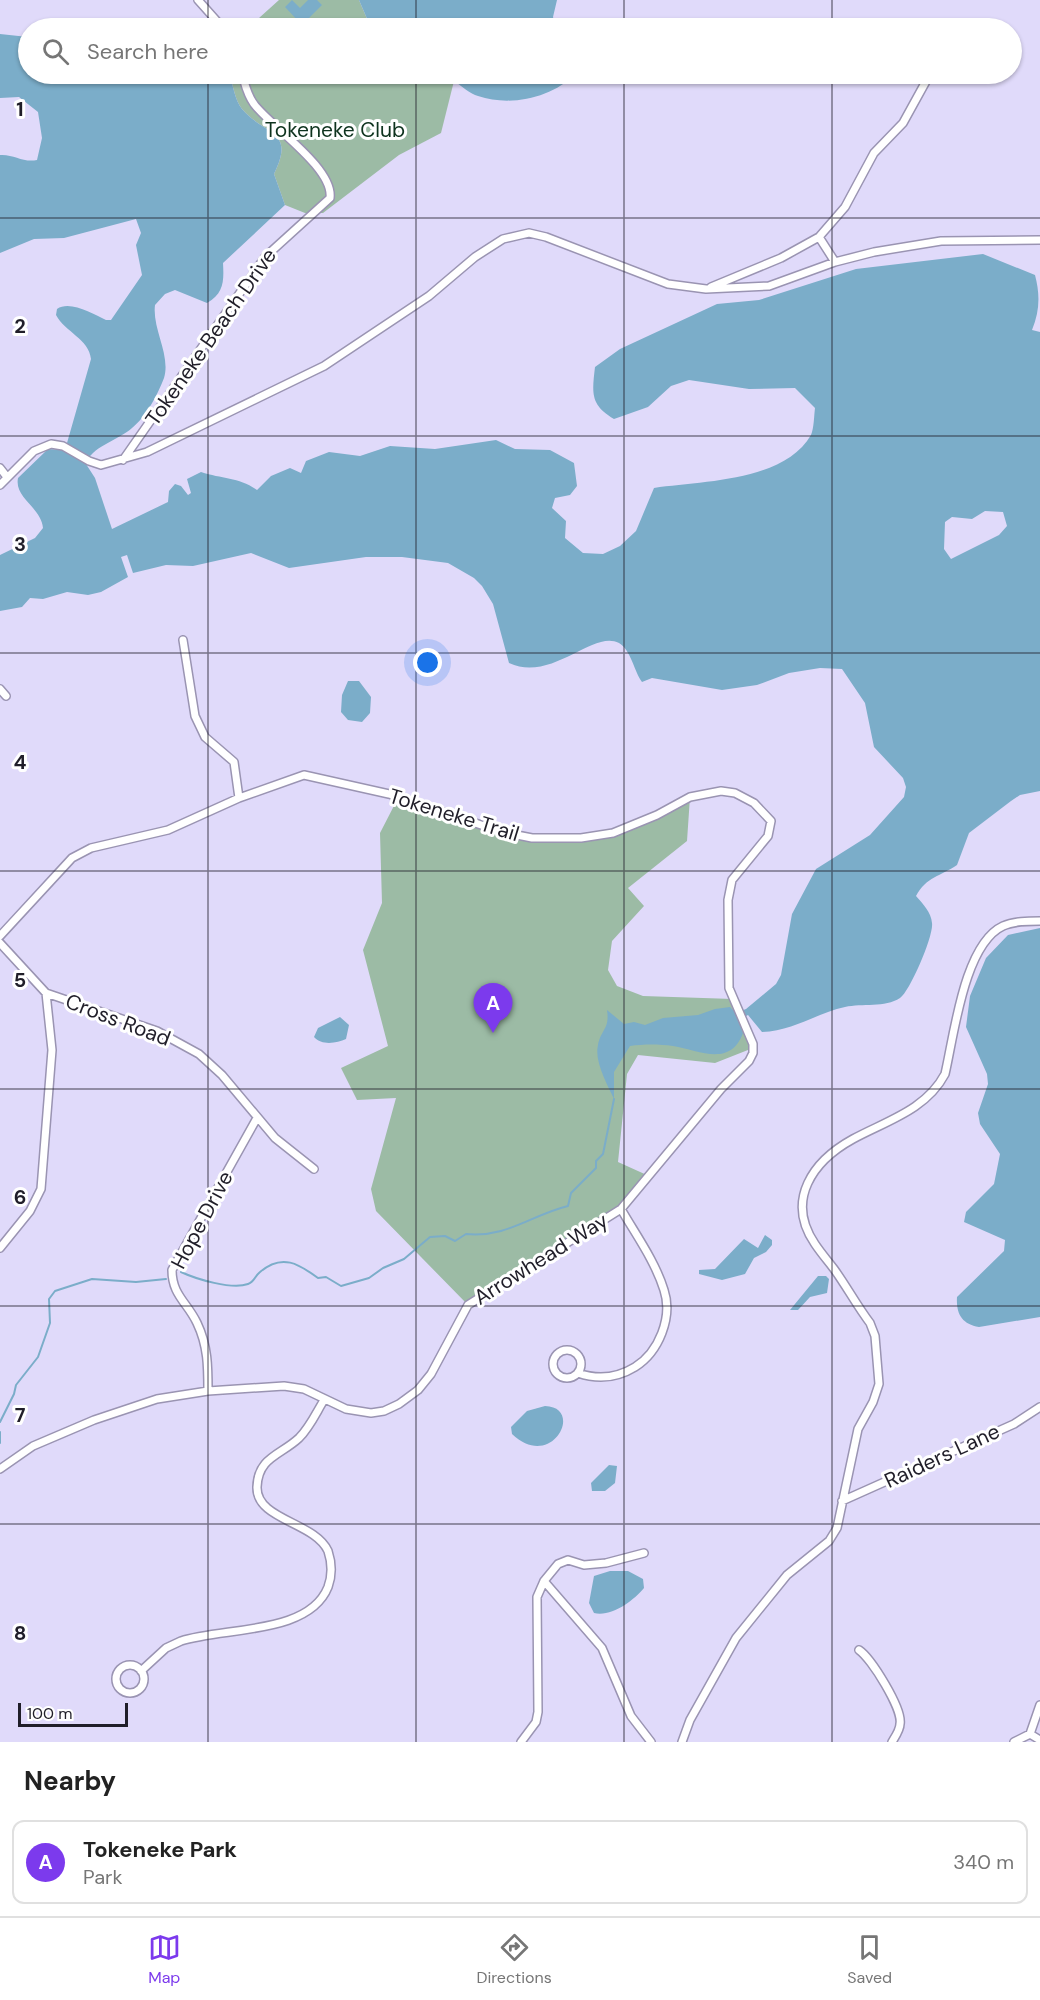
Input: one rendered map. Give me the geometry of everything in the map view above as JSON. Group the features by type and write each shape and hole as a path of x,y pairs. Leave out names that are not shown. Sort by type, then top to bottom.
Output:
{"street":[{"path":"198,0 214,18"},
{"name":"Tokeneke Beach Drive","path":"123,460 265,257 285,236 326,204 331,194 322,176 299,147 255,105 246,84"},
{"path":"706,289 781,258 819,237 845,207 874,153 903,123 924,84"},
{"path":"0,485 34,451 51,444 58,444 96,464 123,460 147,452 324,366 429,296 480,254 510,236 529,233 546,237 668,284 706,289 769,286 835,262 874,252 941,241 1040,240"},
{"path":"819,237 835,262"},
{"path":"0,468 8,477"},
{"path":"183,640 195,716 205,736 234,762 239,798"},
{"path":"0,689 6,696"},
{"name":"Tokeneke Trail","path":"0,936 72,858 91,848 168,830 239,798 304,775 320,776 389,794 502,832 531,838 613,833 657,816 690,797 708,793 735,793 754,803 771,821 768,836 732,880 728,900 729,988 739,1010"},
{"path":"682,1742 714,1674 736,1638 787,1575 829,1541 837,1527 858,1429 873,1402 879,1384 875,1336 870,1323 814,1243 807,1227 803,1208 807,1180 814,1168 832,1153 853,1139 905,1114 941,1082 945,1074 962,992 978,954 993,932 1004,925 1040,921"},
{"name":"Cross Road","path":"0,943 46,993 157,1031 199,1054 222,1075 275,1138 314,1169"},
{"path":"0,1248 30,1211 41,1189 52,1050 46,993"},
{"name":"Arrowhead Way","path":"0,1469 33,1446 121,1410 157,1399 208,1391 284,1386 304,1389 346,1409 371,1413 384,1411 399,1404 418,1390 431,1374 468,1305 621,1209 714,1098 749,1061 753,1048 739,1010"},
{"name":"Hope Drive","path":"208,1391 207,1348 197,1321 172,1284 172,1270 257,1118"},
{"path":"578,1373 581,1362 575,1353 565,1350 555,1356 552,1366 558,1376 569,1378 578,1373 601,1378 628,1371 644,1362 664,1333 665,1292 655,1268 621,1209"},
{"path":"141,1671 166,1648 181,1641 298,1618 315,1608 330,1580 331,1564 327,1550 318,1537 263,1504 256,1489 264,1462 297,1439 311,1423 324,1400"},
{"name":"Raiders Lane","path":"842,1501 1014,1424 1040,1407"},
{"path":"521,1742 536,1722 538,1712 537,1597 544,1581 558,1564 568,1560 584,1564 606,1563 644,1553"},
{"path":"544,1581 602,1648 631,1716 651,1742"},
{"path":"859,1650 868,1656 898,1710 901,1724 892,1742"},
{"path":"132,1666 141,1671 144,1682 138,1690 128,1693 119,1687 116,1677 122,1668 132,1666"},
{"path":"1014,1742 1030,1734 1040,1705"},
{"path":"1030,1734 1040,1740"}],"green space":[{"path":"279,0 359,0 367,18 259,18"},
{"name":"Tokeneke Club","path":"232,84 453,84 441,133 399,155 323,213 305,213 285,205 274,174 282,149 280,141 242,109"},
{"path":"690,797 687,841 628,888 644,906 612,941 608,970 617,986 643,996 733,999 753,1048 715,1063 638,1055 627,1074 618,1162 649,1176 621,1209 468,1305 376,1211 371,1189 396,1098 357,1100 341,1068 388,1046 363,950 382,903 380,833 398,798 532,838 613,833"}],"water":[{"path":"292,0 300,8 308,0 317,0 322,5 309,18 295,18 285,7"},
{"path":"359,0 557,0 553,18 367,18"},
{"path":"0,34 18,36 18,84 232,84 242,109 275,135 282,149 274,174 285,205 223,263 222,286 217,295 207,303 175,290 165,294 155,305 156,323 165,360 164,378 142,418 126,432 93,453 86,464 95,478 112,529 168,502 169,491 175,484 181,486 188,495 191,493 187,479 201,472 237,480 257,490 271,476 290,468 301,473 306,461 329,452 360,456 390,446 435,449 496,440 515,449 550,450 574,463 577,486 570,495 555,498 552,508 566,521 565,538 583,553 603,554 620,546 636,531 654,488 717,481 762,471 782,462 798,450 811,435 815,408 795,388 749,389 689,380 671,386 648,407 614,419 600,409 594,398 594,376 595,367 620,349 717,304 759,300 856,269 983,254 1035,275 1038,302 1037,316 1032,330 1040,332 1040,791 1020,795 969,833 957,865 929,881 920,890 916,896 930,915 932,929 915,974 900,998 887,1003 845,1007 773,1031 762,1032 748,1015 738,1020 743,1033 737,1044 722,1054 703,1053 662,1045 630,1046 614,1072 614,1099 598,1058 598,1045 606,1025 607,1010 624,1024 634,1022 645,1025 663,1018 698,1015 730,1007 736,1013 746,1009 776,984 781,975 792,914 816,869 870,835 904,797 906,787 903,778 874,747 865,703 842,669 820,668 789,673 757,685 722,690 652,678 642,682 623,646 609,641 597,643 556,662 541,666 525,667 509,663 493,604 474,578 448,563 402,557 366,557 289,568 251,553 193,566 166,565 133,573 127,555 121,557 128,577 101,592 88,595 67,592 43,599 30,598 22,607 0,611 0,555 35,538 43,528 38,514 20,491 18,478 48,449 65,450 91,359 86,346 60,321 56,315 57,309 75,307 111,320 142,275 136,245 141,233 136,219 64,238 34,239 0,253 0,155 37,160 42,138 38,112 19,97 0,98","holes":["985,511 1003,512 1007,526 999,535 951,559 944,549 945,522 952,517 972,519"]},
{"path":"458,84 563,84 543,94 517,100 503,101 472,94"},
{"path":"348,681 359,681 371,697 370,713 362,722 348,720 341,712 342,695"},
{"path":"1040,928 1040,1317 979,1327 964,1321 961,1317 957,1297 1004,1251 1005,1240 964,1222 966,1212 994,1184 1000,1154 980,1124 978,1113 988,1084 987,1074 966,1027 970,996 986,958 1008,935"},
{"path":"340,1017 349,1025 346,1039 325,1043 314,1037 318,1028"},
{"path":"765,1235 772,1240 772,1245 766,1252 754,1258 745,1274 722,1280 699,1274 699,1270 715,1269 744,1239 758,1248"},
{"path":"818,1276 826,1276 829,1279 827,1293 810,1297 798,1310 790,1310"},
{"path":"545,1406 557,1409 562,1416 563,1425 551,1442 540,1446 527,1444 512,1434 511,1427 527,1411"},
{"path":"609,1465 617,1466 615,1483 605,1491 592,1491 591,1483"},
{"path":"610,1571 628,1571 643,1579 644,1588 628,1603 615,1610 601,1614 594,1613 589,1603 594,1576"}],"waterway":[{"path":"181,1272 214,1283 233,1286 250,1283 268,1266 283,1262 297,1265 318,1278 326,1277 341,1286 369,1278 383,1268 404,1259 430,1237 445,1236 455,1241 466,1234 494,1233 568,1206 571,1193 596,1168 596,1161 603,1154 614,1099"},
{"path":"0,1422 16,1385 38,1357 50,1323 49,1299 55,1291 92,1279 136,1282 166,1279"},
{"path":"0,1432 0,1443"}],"place":[{"name":"Tokeneke Park","path":"493,1033"}]}
